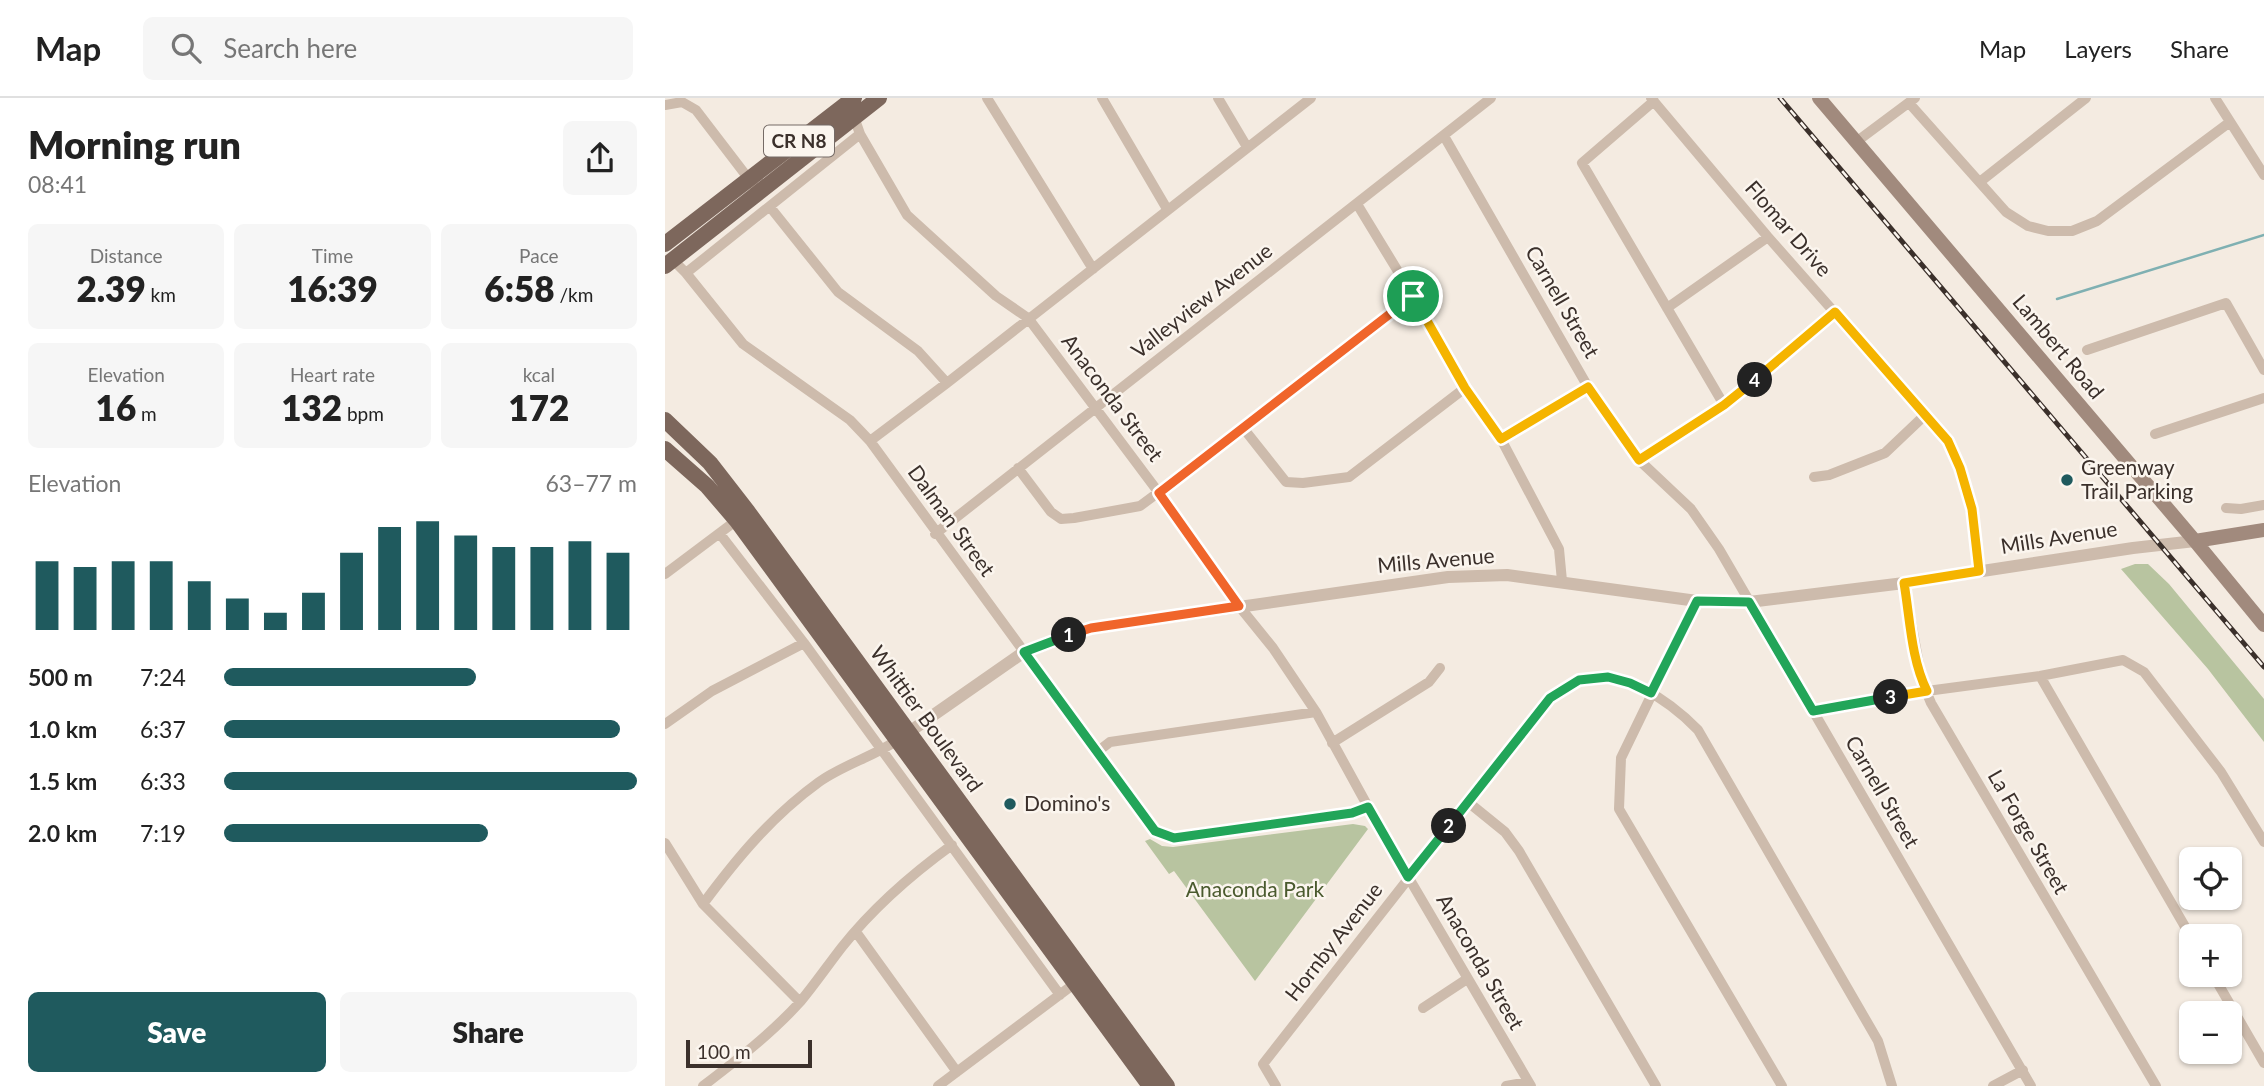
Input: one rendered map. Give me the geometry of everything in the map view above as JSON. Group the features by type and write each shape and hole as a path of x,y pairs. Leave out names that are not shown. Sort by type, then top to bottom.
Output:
{"main road":[{"name":"CR N8","path":"669,263 753,186 851,104 879,98"},
{"name":"Lambert Road","path":"1819,98 2264,625"},
{"name":"CR N8","path":"665,244 753,186"},
{"name":"Whittier Boulevard","path":"665,420 710,463 742,516 1080,979 1150,1086"},
{"name":"Whittier Boulevard","path":"665,449 742,516"},
{"name":"Mills Avenue","path":"2195,541 2264,530"},
{"name":"Whittier Boulevard","path":"1080,979 1167,1086"}],"street":[{"path":"987,98 1093,269"},
{"path":"1103,98 1167,209"},
{"path":"1218,98 1247,147"},
{"path":"870,441 1311,98"},
{"name":"Valleyview Avenue","path":"935,534 1491,98"},
{"path":"1981,181 2086,98"},
{"path":"2215,98 2264,175"},
{"path":"1653,100 1581,163 1724,405"},
{"name":"Flomar Drive","path":"1653,100 1768,237 1948,441 1960,468 1972,509 1979,571"},
{"path":"1856,142 1912,100 2006,212 2028,226 2048,231 2071,231 2097,221 2230,122"},
{"path":"665,105 682,102 696,110 753,186"},
{"name":"Anaconda Street","path":"851,104 860,134 907,215 996,296 1028,318 1159,493 1239,606 1273,648 1316,712 1408,877 1529,1084"},
{"path":"686,273 860,134"},
{"name":"Carnell Street","path":"1444,136 1588,387 1639,460 1691,509 1719,549 2031,1086"},
{"path":"1357,204 1465,388 1501,439 1559,549 1563,581"},
{"path":"770,207 838,292 918,351 947,383"},
{"path":"1667,308 1768,237"},
{"name":"Dalman Street","path":"669,263 686,273 743,344 850,420 870,441 935,534 1155,831 1174,838 1352,813 1368,807"},
{"path":"1018,468 1051,512 1061,519 1140,506 1244,429 1413,296"},
{"path":"2087,350 2225,303 2264,370"},
{"path":"1639,460 1724,405 1835,312"},
{"path":"1501,439 1588,387"},
{"path":"1244,429 1286,482 1303,483 1349,477 1465,388"},
{"path":"2155,434 2264,398"},
{"path":"1814,477 1829,475 1885,453 1924,416"},
{"path":"2226,508 2241,509 2264,505"},
{"path":"665,574 742,516"},
{"path":"720,534 804,643 1060,995"},
{"name":"Mills Avenue","path":"703,904 737,857 781,813 820,782 881,751 1024,652 1091,628 1448,577 1507,575 1697,601 1749,602 1904,583 2195,541"},
{"name":"La Forge Street","path":"1904,583 1922,681 1939,718 2156,1086"},
{"path":"1697,601 1621,758 1619,809 1782,1086"},
{"path":"665,724 712,691 804,643"},
{"path":"1813,711 1927,691 2040,676 2123,660 2144,672 2221,772 2264,842"},
{"path":"1332,743 1429,682 1440,668"},
{"path":"2040,676 2183,924"},
{"name":"Hornby Avenue","path":"1276,1086 1263,1065 1550,698 1579,680 1608,677 1651,693 1681,713 1697,730 1878,1041 1892,1086"},
{"path":"1097,752 1110,742 1316,712"},
{"path":"1468,802 1505,832 1519,851 1656,1086"},
{"path":"665,844 703,904 800,1002"},
{"path":"703,1086 765,1038 800,1002 856,932 890,896 952,845"},
{"path":"856,932 957,1072"},
{"path":"938,1086 1080,979"},
{"path":"1423,1008 1467,979"},
{"path":"2220,987 2264,1063"},
{"path":"1993,1086 2023,1070"},
{"path":"1506,1086 1529,1084"}],"green space":[{"path":"2135,564 2148,564 2169,584 2264,699 2264,742 2208,669 2121,569"},
{"name":"Anaconda Park","path":"1353,824 1368,829 1255,981 1174,871 1169,874 1145,841 1150,839 1162,846 1173,847"}],"waterway":[{"path":"2057,299 2264,235"}],"railway":[{"path":"1780,98 2264,667"}],"place":[{"name":"Greenway Trail Parking","path":"2067,480"},
{"name":"Domino's","path":"1010,804"}],"route":[{"path":"1413,296 1465,388 1501,439 1588,387 1639,460 1724,405 1835,312 1948,441 1960,468 1972,509 1979,571 1904,583 1915,649 1927,691 1813,711 1749,602 1697,601 1651,693 1608,677 1579,680 1550,698 1408,877 1368,807 1352,813 1174,838 1155,831 1024,652 1091,628 1239,606 1159,493 1413,296"}]}
